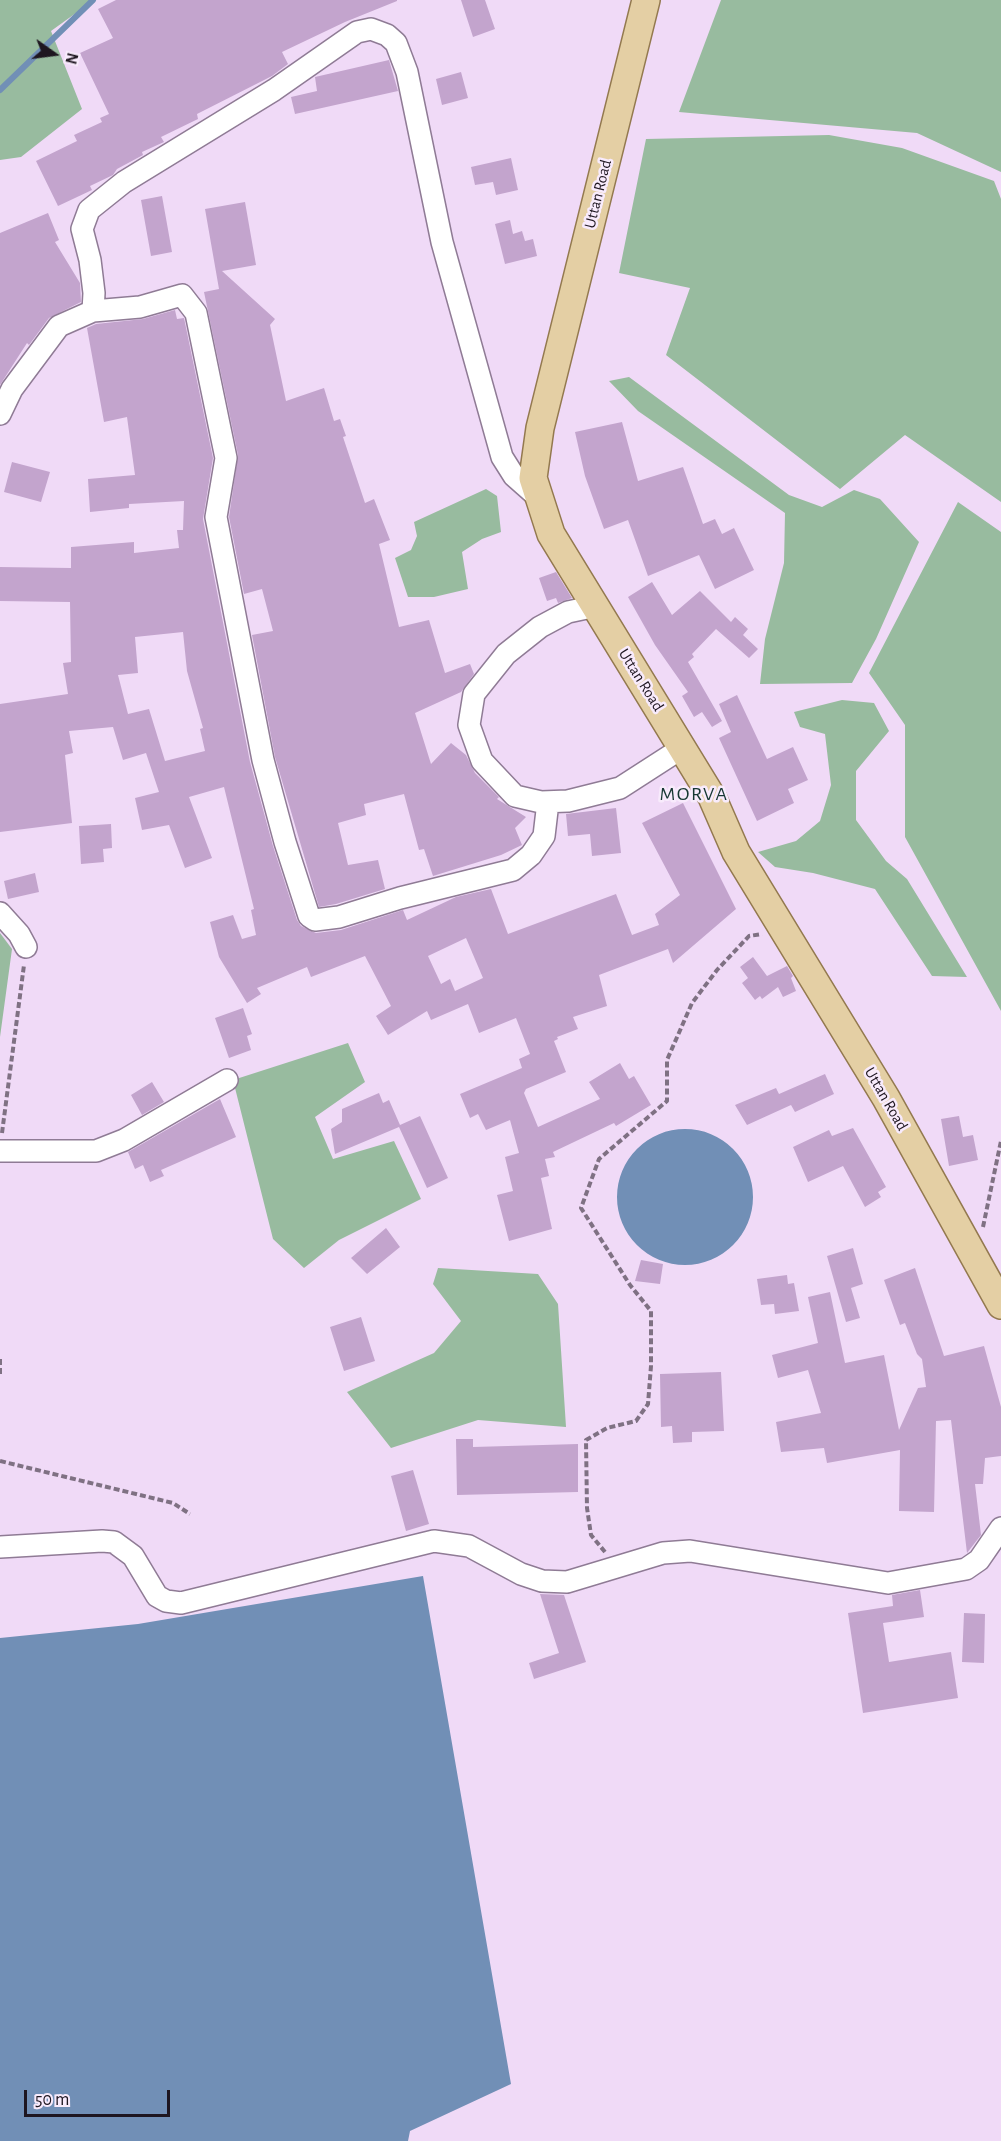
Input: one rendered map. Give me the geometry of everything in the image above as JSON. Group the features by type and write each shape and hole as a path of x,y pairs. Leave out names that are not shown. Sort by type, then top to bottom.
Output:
{"main road":[{"name":"Uttan Road","path":"646,0 540,428 533,478 551,534 712,797 736,852 886,1098 1001,1305"}],"street":[{"path":"93,311 94,293 90,260 81,229 89,210 124,182 274,90 357,32 372,29 387,35 396,43 407,72 442,242 502,457 514,476 540,499"},
{"path":"0,414 12,389 59,326 93,311 140,307 182,295 196,313 226,458 216,517 263,760 285,842 309,916 315,920 339,917 400,898 513,870 531,855 544,836 548,802"},
{"path":"596,606 568,612 540,627 507,654 474,694 469,725 482,761 515,796 548,802 579,799 620,788 682,748"},
{"path":"0,914 19,934 26,947"},
{"path":"0,1151 96,1151 124,1140 227,1080"},
{"path":"0,1547 18,1548 102,1540 114,1542 133,1556 157,1596 166,1601 181,1603 434,1541 469,1546 521,1574 542,1581 567,1582 663,1554 690,1551 888,1583 966,1569 980,1560 1001,1528"}],"path":[{"path":"618,1568 591,1535 587,1508 586,1440 607,1428 636,1421 648,1404 651,1311 630,1285 581,1208 599,1159 667,1101 667,1060 692,1003 717,970 749,936 783,929"},
{"path":"0,1151 26,947"},
{"path":"978,1264 987,1199 1001,1141"},
{"path":"0,1359 0,1375"},
{"path":"0,1461 173,1503 190,1514"}],"green space":[{"path":"0,0 94,0 51,31 82,109 21,157 0,160"},
{"path":"721,0 1001,0 1001,172 917,133 679,112"},
{"path":"829,135 902,148 994,181 1001,199 1001,502 905,435 840,489 666,355 690,288 619,273 646,139"},
{"path":"629,377 789,495 822,507 854,490 880,499 919,542 876,639 852,683 760,684 765,639 784,563 785,513 638,411 609,381"},
{"path":"486,489 497,496 501,532 482,539 462,552 468,589 434,597 408,597 395,558 411,550 417,536 414,522"},
{"path":"958,502 1001,532 1001,1011 905,837 905,725 869,673"},
{"path":"842,700 874,703 889,731 856,771 856,820 886,861 907,879 967,977 932,976 875,889 813,873 775,867 758,852 796,841 820,821 831,785 825,734 800,727 794,712"},
{"path":"0,933 12,949 0,1037"},
{"path":"348,1043 365,1082 315,1117 333,1159 394,1141 421,1199 339,1240 304,1268 273,1239 233,1080"},
{"path":"438,1268 538,1274 558,1304 566,1427 478,1420 391,1448 347,1392 434,1353 461,1321 433,1284"}],"water":[{"path":"685,1129 711,1135 733,1149 747,1171 753,1197 747,1223 733,1245 711,1259 685,1265 659,1259 637,1245 623,1223 617,1197 623,1171 637,1149 659,1135"},
{"path":"423,1576 511,2084 410,2131 408,2141 0,2141 0,1638 138,1624"}],"building":[{"path":"116,0 397,1 345,22 282,52 288,64 272,76 197,114 198,119 161,137 164,142 142,152 143,155 117,169 113,175 90,186 92,190 58,206 36,161 77,141 74,135 102,122 100,118 109,114 80,53 113,38 98,9"},
{"path":"461,0 485,0 495,29 473,37"},
{"path":"389,60 398,91 295,114 291,97 317,91 315,77"},
{"path":"461,72 468,98 442,105 436,79"},
{"path":"511,158 518,190 496,195 493,182 475,185 471,167"},
{"path":"162,196 172,252 151,256 141,200"},
{"path":"245,202 256,265 222,271 275,319 270,325 286,401 324,388 334,421 340,419 346,436 343,437 365,503 374,499 390,540 379,544 399,627 429,620 445,673 470,664 474,674 461,692 415,713 431,764 451,743 466,755 475,773 499,797 497,799 526,817 515,828 522,845 501,855 433,876 424,849 419,850 404,794 364,804 366,815 338,823 348,865 378,860 385,889 319,907 275,757 252,635 273,631 262,589 244,594 229,517 238,455 204,292 219,289 205,209"},
{"path":"48,213 59,240 55,242 80,283 81,302 49,318 29,345 27,343 0,385 0,233"},
{"path":"510,220 513,234 522,231 525,241 533,239 537,256 505,264 495,224"},
{"path":"175,310 177,319 184,318 213,458 203,519 250,762 273,846 301,926 316,933 341,930 403,910 407,920 456,897 491,889 508,934 616,894 632,935 659,925 655,914 680,895 642,823 683,803 736,909 673,963 668,949 599,975 607,1006 573,1017 578,1029 557,1037 558,1039 554,1041 566,1072 526,1089 524,1093 538,1127 600,1099 589,1082 620,1063 629,1079 634,1076 651,1105 616,1126 614,1123 553,1152 555,1157 545,1159 549,1176 541,1178 552,1229 509,1241 497,1195 513,1191 505,1157 519,1153 510,1120 486,1130 478,1114 470,1118 460,1094 522,1068 519,1059 530,1054 516,1018 479,1033 468,1004 431,1020 427,1011 388,1035 376,1016 391,1006 365,956 311,977 307,967 257,988 261,994 247,1003 219,957 210,922 233,915 242,939 256,935 251,910 254,909 224,787 189,797 212,858 185,868 169,825 142,830 135,798 159,792 146,753 123,760 113,727 69,731 73,753 65,755 72,823 0,832 0,704 68,694 63,663 71,662 70,602 0,601 0,567 71,568 71,547 134,542 134,553 179,548 177,530 183,530 184,501 129,504 129,508 90,512 88,479 135,475 127,417 104,422 87,328 96,324 143,319","holes":["183,632 187,671 203,728 200,729 205,751 165,761 149,709 128,714 118,675 138,673 135,637","466,938 483,978 455,991 450,979 441,984 428,956"]},
{"path":"622,422 638,481 683,467 703,524 715,519 722,534 734,528 754,570 715,589 699,555 648,576 628,520 604,529 585,476 575,432"},
{"path":"12,462 50,472 41,502 4,492"},
{"path":"556,572 572,598 558,603 556,598 547,601 539,578"},
{"path":"652,582 672,615 700,591 731,622 735,617 748,629 743,635 758,649 749,658 716,629 692,654 694,657 688,662 722,721 712,727 702,712 694,717 682,696 688,692 655,645 628,597"},
{"path":"737,695 767,759 793,747 808,780 788,789 794,803 757,821 719,738 731,732 719,704"},
{"path":"616,808 621,853 592,856 590,834 568,836 566,814"},
{"path":"111,824 112,848 103,849 104,862 81,864 79,826"},
{"path":"35,873 39,892 8,899 4,881"},
{"path":"753,957 767,976 787,966 793,976 791,978 796,991 783,997 778,987 762,999 760,996 755,1000 742,983 748,978 740,967"},
{"path":"243,1008 252,1034 247,1036 251,1050 229,1058 215,1018"},
{"path":"825,1074 834,1094 795,1112 791,1105 747,1125 735,1105 776,1088 779,1094"},
{"path":"152,1082 164,1102 142,1115 131,1095"},
{"path":"379,1093 383,1103 389,1100 400,1125 420,1116 448,1178 427,1188 399,1127 335,1154 331,1129 342,1122 342,1109"},
{"path":"220,1099 236,1137 161,1170 164,1176 150,1182 143,1165 135,1169 128,1152"},
{"path":"959,1116 963,1137 973,1135 978,1160 949,1166 941,1119"},
{"path":"853,1128 886,1187 878,1192 881,1197 865,1207 843,1166 808,1182 793,1147 829,1130 832,1136"},
{"path":"386,1228 400,1247 367,1274 351,1258"},
{"path":"853,1248 863,1284 851,1288 860,1318 846,1322 827,1256"},
{"path":"641,1260 663,1264 660,1284 635,1281"},
{"path":"915,1268 944,1356 984,1346 1001,1407 1001,1456 985,1458 983,1484 975,1484 981,1535 967,1553 951,1420 936,1421 934,1512 899,1511 900,1450 827,1463 824,1448 781,1452 776,1422 821,1413 808,1370 778,1378 772,1355 818,1343 808,1297 830,1292 845,1363 884,1355 899,1430 918,1388 926,1387 922,1359 917,1354 905,1323 900,1325 884,1280"},
{"path":"787,1275 788,1284 794,1283 799,1311 775,1314 774,1304 761,1305 757,1279"},
{"path":"361,1317 375,1361 344,1371 330,1327"},
{"path":"721,1372 724,1431 692,1432 692,1442 673,1443 672,1426 661,1427 660,1374"},
{"path":"456,1439 473,1439 473,1447 578,1444 578,1492 457,1495"},
{"path":"413,1470 429,1524 406,1531 391,1476"},
{"path":"920,1590 924,1617 883,1623 889,1662 951,1652 958,1698 863,1713 848,1613 893,1606 892,1595"},
{"path":"540,1594 564,1595 586,1662 534,1679 529,1663 559,1653"},
{"path":"964,1613 985,1614 984,1663 962,1662"}],"waterway":[{"path":"0,90 93,0"}],"district":[{"name":"MORVA","path":"694,794"}]}
